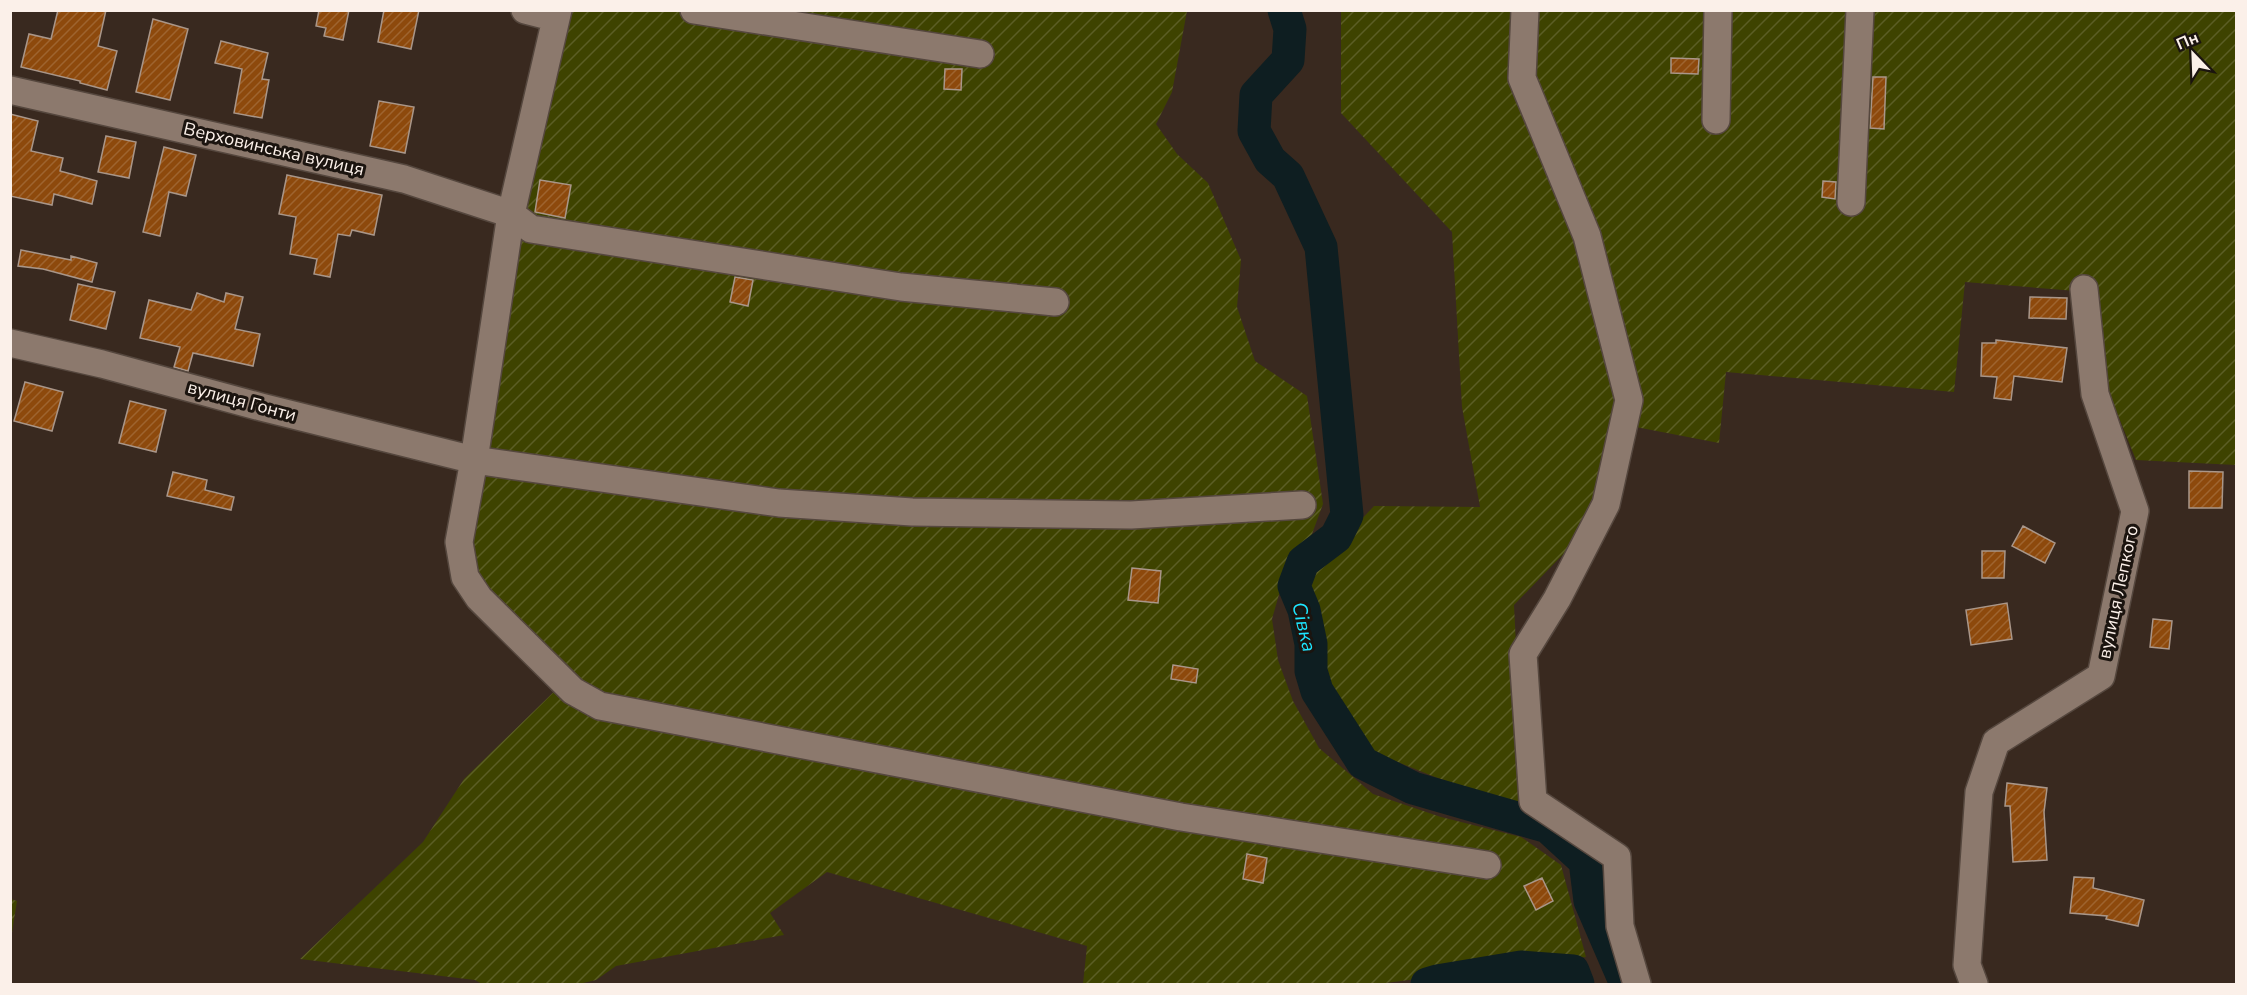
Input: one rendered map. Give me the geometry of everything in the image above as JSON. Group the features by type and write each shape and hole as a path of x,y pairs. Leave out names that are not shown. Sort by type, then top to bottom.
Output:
{"street":[{"path":"525,10 557,14 521,222 459,542 465,577 479,598 573,691 600,706 1181,817 1487,865"},
{"path":"694,10 980,54"},
{"path":"1524,10 1522,78 1587,236 1629,400 1606,504 1557,599 1523,654 1533,801 1617,857 1620,926 1637,984"},
{"path":"1716,120 1718,10"},
{"path":"1851,202 1860,10"},
{"name":"Верховинська вулиця","path":"10,90 404,179 521,222 901,287 1055,302"},
{"name":"вулиця Лепкого","path":"1974,984 1966,965 1979,792 1996,742 2101,676 2135,511 2095,394 2084,289"},
{"name":"вулиця Гонти","path":"10,343 102,364 474,460 779,503 912,512 1131,515 1302,505"}],"green space":[{"path":"566,11 1187,11 1172,92 1156,124 1177,154 1208,183 1241,260 1237,307 1255,361 1307,396 1323,504 1312,534 1286,570 1272,619 1278,660 1293,701 1319,748 1373,794 1441,817 1521,837 1561,865 1586,957 1378,984 1083,984 1087,946 827,872 770,913 784,935 616,966 596,980 579,984 482,984 475,980 300,959 423,842 464,779 565,681 470,588 474,460"},
{"path":"1341,11 2236,11 2236,465 2136,460 2107,388 2089,292 1965,282 1954,392 1726,372 1719,443 1615,423 1604,474 1574,543 1514,605 1524,807 1435,777 1365,749 1321,667 1308,576 1374,506 1480,507 1462,407 1452,232 1341,113"},
{"path":"10,899 17,901 11,939"}],"building":[{"path":"58,10 106,10 98,46 117,51 107,90 21,67 29,34 51,39"},
{"path":"319,10 349,10 343,40 324,36 326,28 316,26"},
{"path":"384,10 419,10 411,49 378,42"},
{"path":"153,19 188,29 170,100 136,92"},
{"path":"221,41 268,53 262,79 269,80 262,118 234,113 242,69 215,63"},
{"path":"1671,58 1699,59 1698,74 1671,73"},
{"path":"945,69 962,69 961,90 944,89"},
{"path":"1873,77 1886,77 1884,129 1870,128"},
{"path":"379,101 414,107 405,153 370,146"},
{"path":"10,114 38,121 31,151 63,158 60,171 97,181 92,204 54,194 52,205 10,196"},
{"path":"106,136 136,142 129,178 98,172"},
{"path":"164,147 196,155 186,196 169,192 160,236 143,232"},
{"path":"287,175 382,195 374,235 352,230 350,236 338,234 330,277 314,274 317,259 290,254 296,217 279,214"},
{"path":"540,180 571,185 565,218 535,212"},
{"path":"1823,181 1836,182 1835,199 1822,197"},
{"path":"21,250 71,260 71,256 97,263 92,282 43,269 18,266"},
{"path":"735,277 753,280 748,306 730,302"},
{"path":"78,284 115,292 106,329 70,320"},
{"path":"197,293 224,302 226,293 243,297 235,329 260,334 253,366 193,353 188,371 174,367 180,347 140,338 149,300 191,310"},
{"path":"2030,297 2067,298 2066,319 2029,318"},
{"path":"1996,340 2067,348 2062,382 2014,376 2011,400 1994,398 1997,377 1981,376 1982,343 1996,343"},
{"path":"25,382 63,392 52,431 14,421"},
{"path":"130,401 166,410 156,452 119,443"},
{"path":"2189,471 2223,472 2222,508 2189,508"},
{"path":"173,472 207,480 205,490 234,497 231,510 167,496"},
{"path":"2023,526 2055,543 2045,563 2012,546"},
{"path":"1982,551 2005,551 2004,578 1982,578"},
{"path":"1132,568 1161,571 1158,603 1128,600"},
{"path":"2007,603 2012,639 1971,645 1966,610"},
{"path":"2153,619 2172,621 2169,649 2150,647"},
{"path":"1173,665 1198,669 1196,683 1171,679"},
{"path":"2007,783 2047,788 2044,812 2047,860 2013,862 2010,806 2005,806"},
{"path":"1247,854 1267,858 1263,883 1243,879"},
{"path":"2074,877 2094,878 2093,888 2144,900 2138,926 2106,919 2107,916 2070,913"},
{"path":"1542,878 1553,901 1536,910 1524,886"}],"waterway":[{"name":"Сівка","path":"1284,10 1290,29 1288,60 1256,95 1254,131 1270,160 1288,176 1321,247 1347,515 1336,537 1303,562 1294,586 1304,610 1311,644 1311,671 1317,691 1363,763 1413,788 1548,827 1585,861 1590,901 1626,984"},
{"name":"Сівка","path":"1427,984 1521,967 1573,971 1578,984"}]}
